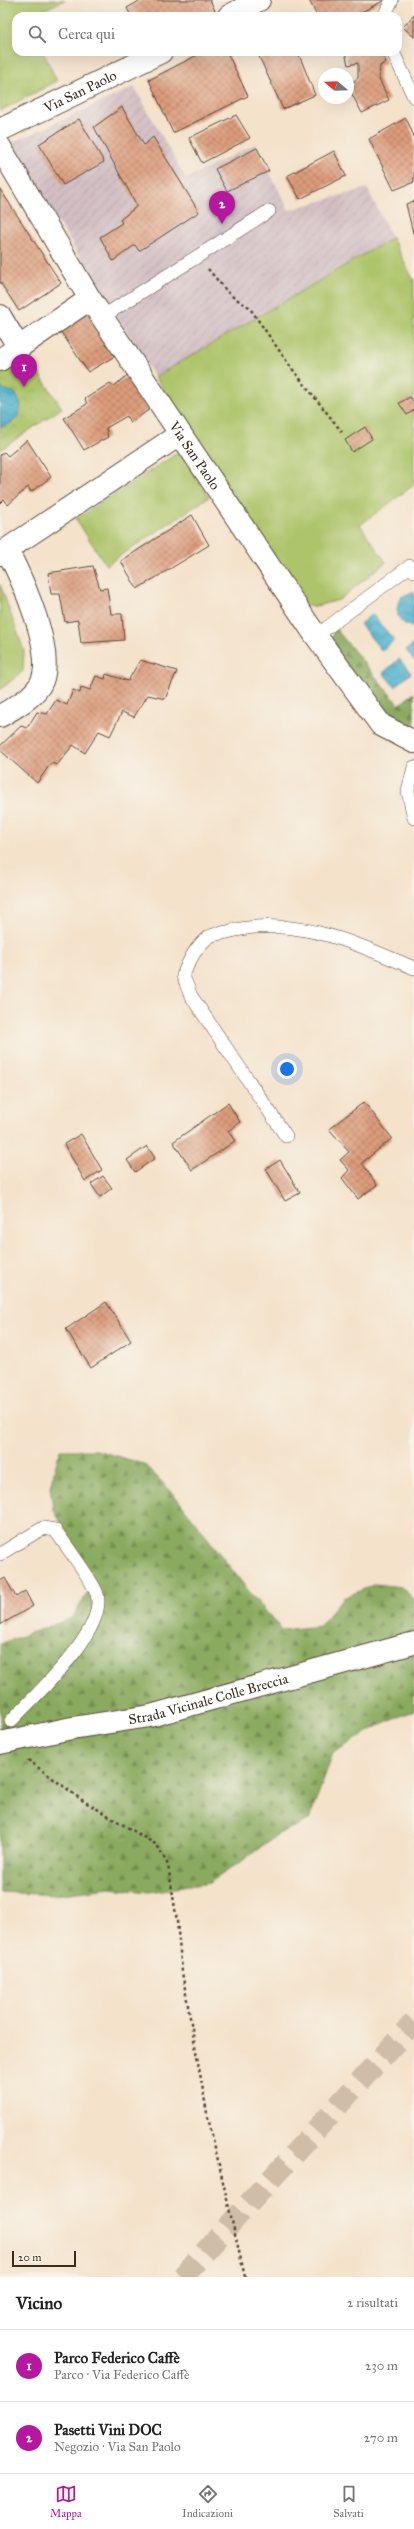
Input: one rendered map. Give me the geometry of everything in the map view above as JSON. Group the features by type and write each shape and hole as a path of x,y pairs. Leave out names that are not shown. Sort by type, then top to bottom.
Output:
{"street":[{"path":"236,12 259,0"},
{"name":"Via San Paolo","path":"0,130 153,56"},
{"name":"Via San Paolo","path":"0,146 90,299 179,435 316,636 381,725 414,742"},
{"path":"0,360 90,299"},
{"path":"0,316 19,348"},
{"path":"0,716 34,692 41,684 46,669 44,647 22,578 4,552 179,435"},
{"name":"Strada Vicinale Colle Breccia","path":"6,1730 72,1728 150,1716 414,1643"}],"lane":[{"path":"386,12 392,0"},
{"path":"395,56 414,97"},
{"path":"102,317 269,211"},
{"path":"316,636 410,566 414,570"},
{"path":"414,767 408,791 414,818"},
{"path":"286,1136 191,996 183,976 191,956 208,937 239,928 284,926 343,938 414,968"},
{"path":"0,1554 43,1528 55,1530 97,1593 96,1614 80,1646 6,1730"}],"path":[{"path":"200,254 212,276 230,295 250,307 290,366 342,432"},
{"path":"6,1730 22,1755 39,1770 82,1800 157,1845 168,1864 177,1921 182,1972 207,2113 245,2277"}],"shaded area":[{"path":"134,87 186,179 255,144 289,210 367,188 392,238 155,377 9,144"}],"green space":[{"path":"0,0 65,0 39,12 12,12 12,56 45,56 57,81 0,111"},
{"path":"392,238 414,281 414,485 360,525 386,562 339,600 312,607 305,603 155,377"},
{"path":"23,350 62,408 0,450 0,365"},
{"path":"179,452 209,497 106,565 76,519"},
{"path":"0,584 24,651 23,671 0,690"},
{"path":"335,628 399,705 414,693 414,736 389,717 358,682 329,644"},
{"path":"60,1450 96,1450 144,1464 172,1492 250,1593 282,1630 320,1626 343,1598 376,1584 401,1587 414,1599 414,1711 387,1721 333,1753 309,1820 278,1834 209,1883 149,1892 109,1888 55,1895 0,1892 0,1644 72,1618 94,1583 53,1508 50,1487"}],"water":[{"path":"0,388 15,393 21,404 19,417 8,425 1,427"},
{"path":"414,591 414,627 409,626 401,620 398,616 397,607 401,597"},
{"path":"372,614 394,640 382,651 360,624"},
{"path":"414,644 414,661 406,650"},
{"path":"399,659 411,673 395,687 383,673"}],"building":[{"path":"141,0 210,0 216,12 129,12 127,8"},
{"path":"309,0 385,0 362,12 315,12"},
{"path":"414,15 414,37 403,27"},
{"path":"195,56 229,56 248,96 173,133 149,80"},
{"path":"259,56 300,56 315,95 283,109"},
{"path":"346,56 383,56 386,62 380,66 379,79 389,100 362,113 354,98 354,81 358,78 358,63 348,65"},
{"path":"122,107 144,145 153,137 199,212 139,251 135,245 113,261 100,237 122,223 120,220 137,206 94,127"},
{"path":"236,115 250,138 202,163 189,138"},
{"path":"406,118 414,136 414,182 394,190 369,139"},
{"path":"79,119 104,162 63,185 39,144"},
{"path":"257,148 269,171 227,191 215,169"},
{"path":"334,151 346,176 300,199 287,176"},
{"path":"0,189 61,283 19,311 0,282"},
{"path":"414,201 414,233 413,233 406,204"},
{"path":"90,308 120,353 88,372 59,329"},
{"path":"130,373 150,409 130,423 127,416 106,428 108,437 84,450 64,418 87,404 85,399 110,383 114,386"},
{"path":"410,397 414,402 414,410 407,415 399,403"},
{"path":"365,427 372,439 352,452 345,440"},
{"path":"27,440 51,477 31,492 28,487 8,505 4,499 0,503 0,455 4,452 8,456"},
{"path":"192,515 209,545 137,589 121,561"},
{"path":"93,566 100,589 107,588 111,614 122,614 124,640 81,643 78,620 65,622 60,594 51,594 48,573"},
{"path":"140,660 177,671 165,699 148,695 134,717 122,712 110,736 99,731 85,753 73,745 57,765 51,763 37,783 0,750 0,746 21,726 27,728 37,712 47,714 56,700 67,705 73,690 80,693 81,687 90,690 96,676 105,679 106,674 128,681"},
{"path":"364,1102 392,1138 362,1163 377,1185 358,1199 342,1178 349,1170 340,1160 349,1152 329,1129"},
{"path":"228,1103 240,1122 228,1131 235,1141 192,1170 173,1142"},
{"path":"81,1134 102,1170 85,1181 64,1144"},
{"path":"147,1146 155,1158 135,1172 127,1160"},
{"path":"280,1160 300,1193 285,1201 266,1169"},
{"path":"103,1176 112,1188 100,1197 91,1184"},
{"path":"106,1302 131,1341 91,1368 66,1329"},
{"path":"5,1578 16,1597 25,1591 33,1606 0,1625 0,1581"}],"tunnel":[{"path":"182,2277 414,2022"}],"place":[{"name":"Pasetti Vini DOC","path":"222,224"},
{"name":"Parco Federico Caffè","path":"24,387"}]}
